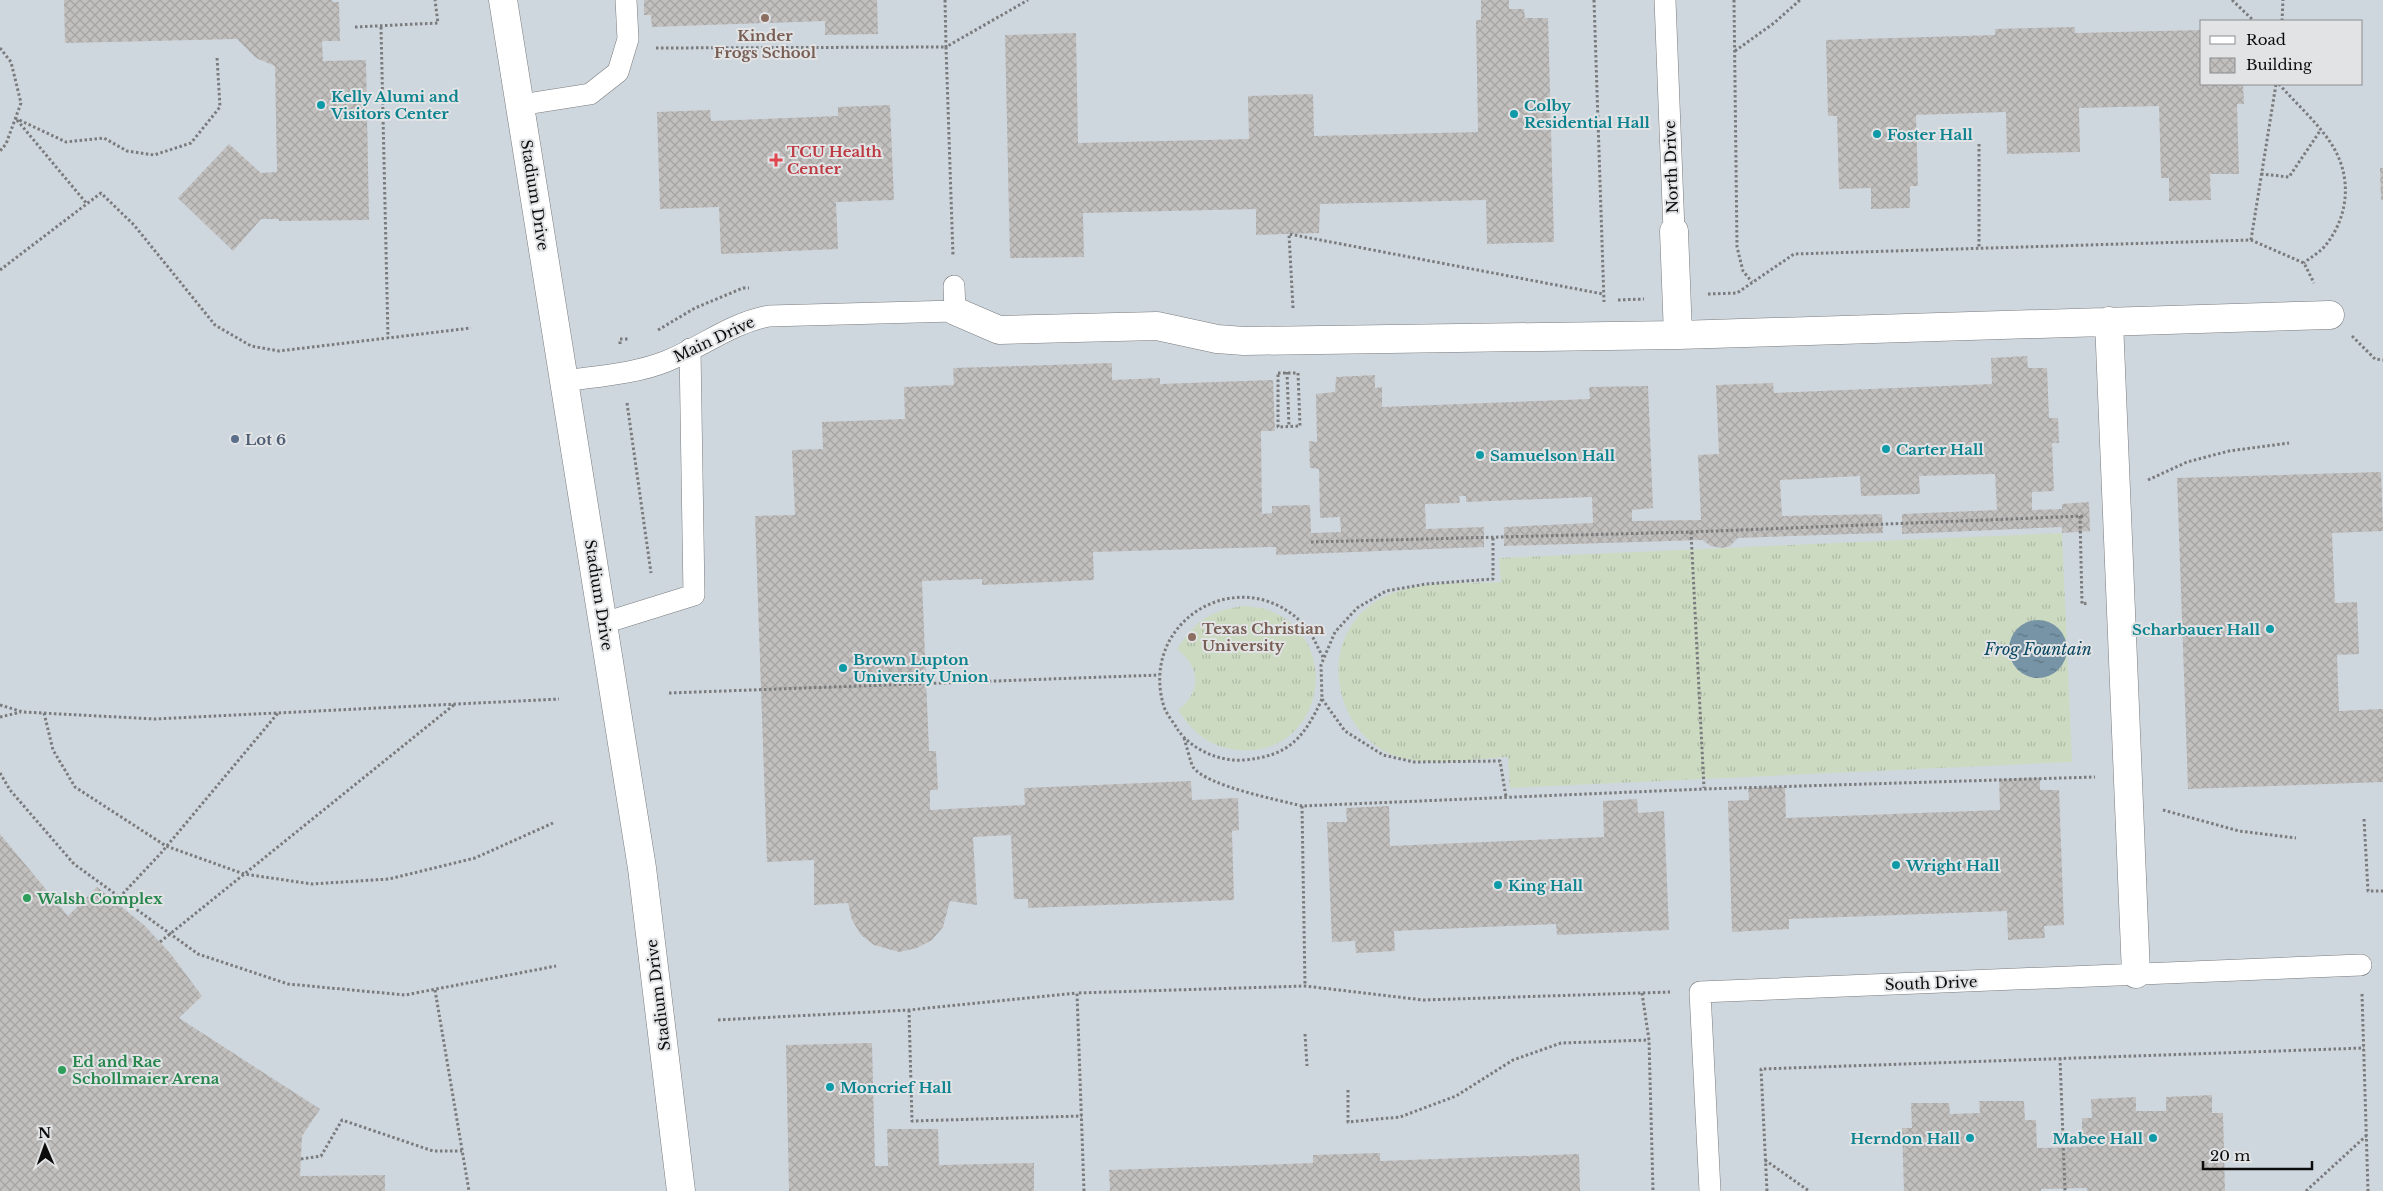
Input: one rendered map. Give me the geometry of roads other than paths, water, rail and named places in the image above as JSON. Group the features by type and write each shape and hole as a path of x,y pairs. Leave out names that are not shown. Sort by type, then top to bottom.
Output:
{"street":[{"name":"Stadium Drive","path":"503,0 642,868 681,1191"},
{"name":"North Drive","path":"1674,231 1678,335"},
{"path":"954,299 999,330 1157,326 1217,339 1244,341 1678,335 2330,315"},
{"path":"2109,321 2136,974"}],"lane":[{"path":"520,105 590,94 618,72 628,38 626,0"},
{"name":"North Drive","path":"1665,0 1674,231"},
{"name":"Main Drive","path":"564,381 623,372 667,362 751,319 954,299"},
{"path":"604,623 694,595 690,349"},
{"name":"South Drive","path":"1710,1191 1700,992 2361,965"}],"water":[{"name":"Frog Fountain","path":"2038,620 2049,622 2062,633 2067,649 2065,660 2054,673 2038,678 2027,676 2014,665 2009,649 2011,638 2022,625"}],"place":[{"name":"Kinder Frogs School","path":"765,18"},
{"name":"Kelly Alumi and Visitors Center","path":"321,105"},
{"name":"Colby Residential Hall","path":"1514,114"},
{"name":"Foster Hall","path":"1877,134"},
{"name":"TCU Health Center","path":"776,160"},
{"name":"Lot 6","path":"235,439"},
{"name":"Carter Hall","path":"1886,449"},
{"name":"Samuelson Hall","path":"1480,455"},
{"name":"Scharbauer Hall","path":"2270,629"},
{"name":"Texas Christian University","path":"1192,637"},
{"name":"Brown Lupton University Union","path":"843,668"},
{"name":"Wright Hall","path":"1896,865"},
{"name":"King Hall","path":"1498,885"},
{"name":"Walsh Complex","path":"27,898"},
{"name":"Ed and Rae Schollmaier Arena","path":"62,1070"},
{"name":"Moncrief Hall","path":"830,1087"},
{"name":"Herndon Hall","path":"1970,1138"},
{"name":"Mabee Hall","path":"2153,1138"}]}
